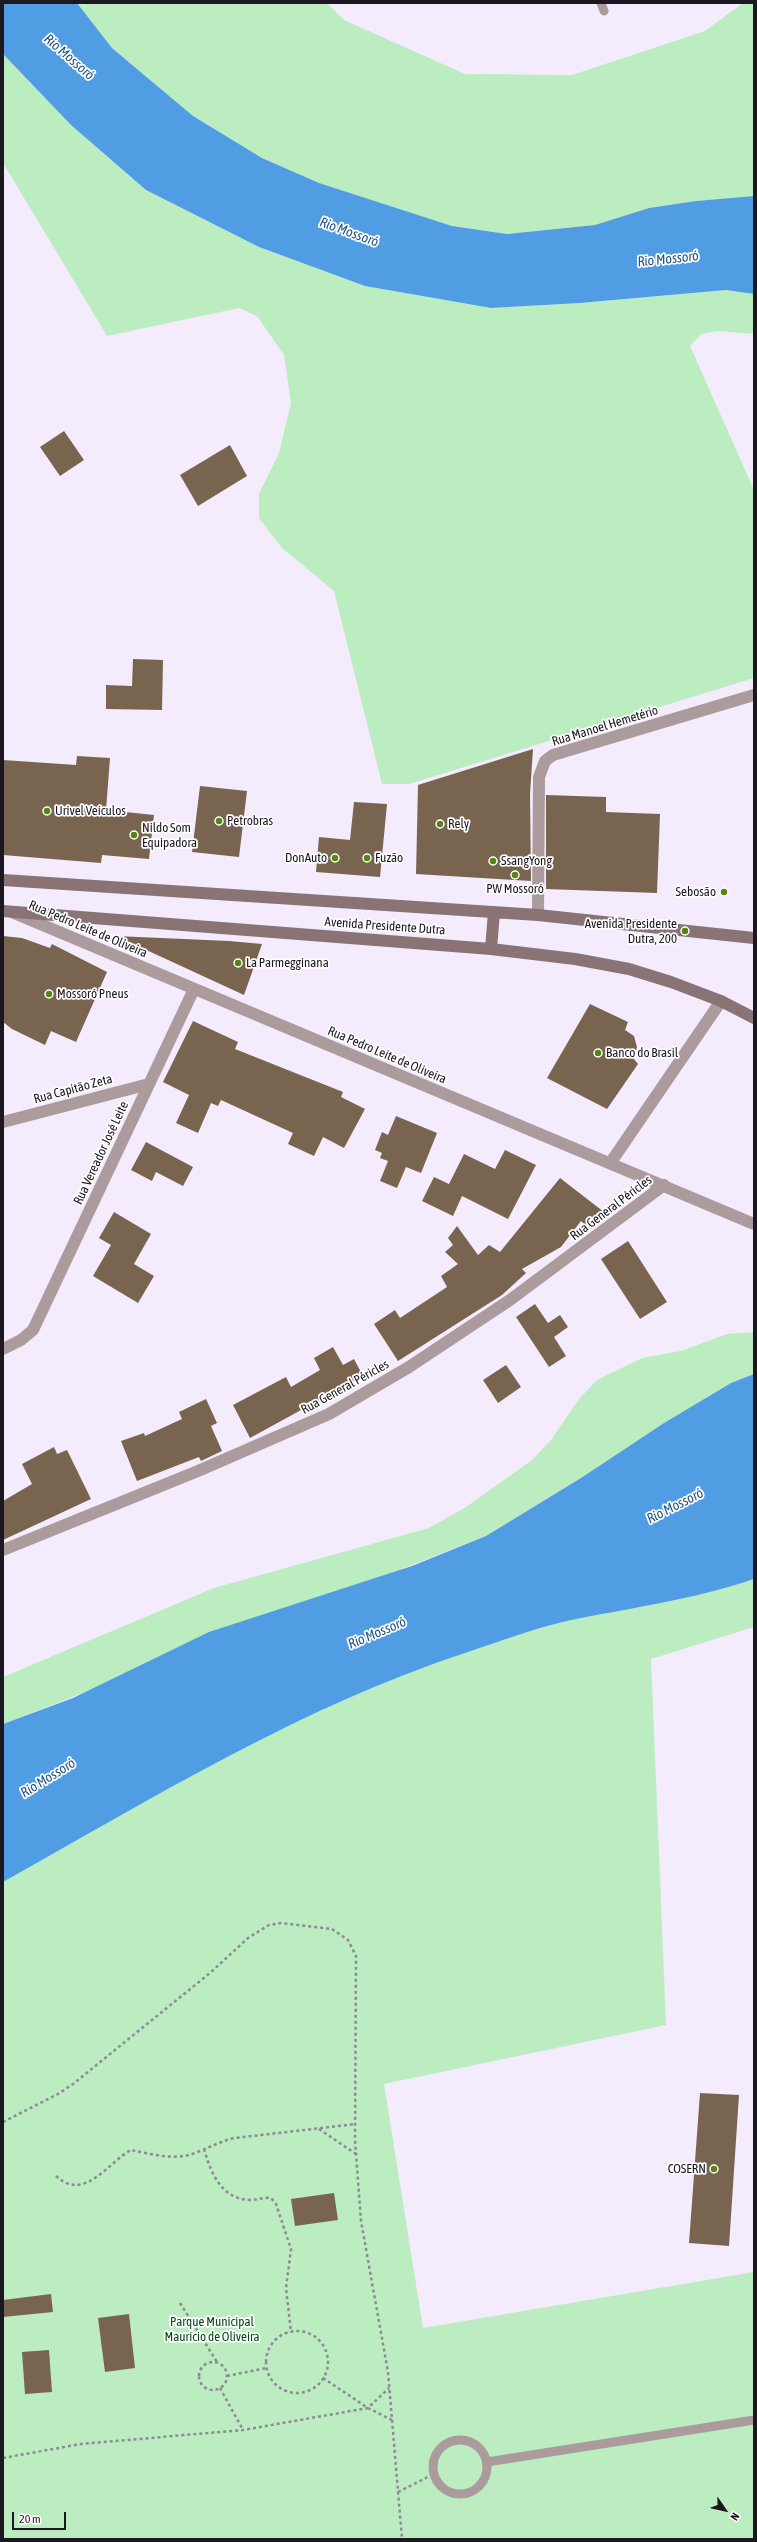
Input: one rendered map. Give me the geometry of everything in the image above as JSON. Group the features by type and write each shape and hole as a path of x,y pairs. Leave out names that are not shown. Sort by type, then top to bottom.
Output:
{"main road":[{"name":"Avenida Presidente Dutra","path":"3,880 538,915 754,938"},
{"name":"Avenida Presidente Dutra","path":"6,911 492,949 629,969 721,1001 754,1018"},
{"path":"492,949 494,912"}],"street":[{"name":"Rua Manoel Hemetério","path":"538,915 539,777 545,761 553,755 754,695"},
{"name":"Rua Pedro Leite de Oliveira","path":"6,911 611,1162 754,1224"},
{"name":"Rua Vereador José Leite","path":"3,1349 21,1340 33,1330 194,989"},
{"path":"611,1162 721,1001"},
{"name":"Rua Capitão Zeta","path":"3,1122 149,1084"},
{"name":"Rua General Péricles","path":"3,1550 198,1471 329,1414 409,1368 510,1300 664,1185"}],"lane":[{"path":"487,2462 754,2420"},
{"path":"452,2441 472,2442 484,2453 487,2462 486,2475 483,2482 471,2492 464,2494 455,2494 444,2489 434,2474 436,2456 442,2448 452,2441"}],"path":[{"path":"3,2122 48,2100 73,2084 210,1972 248,1938 269,1925 281,1923 332,1929 348,1940 356,1956 356,2155 362,2230 389,2388 402,2539"},
{"path":"56,2176 67,2183 93,2180 130,2150 160,2156 188,2155 219,2141 235,2138 356,2124"},
{"path":"318,2128 356,2155"},
{"path":"204,2149 210,2170 219,2184 230,2195 250,2200 271,2198 276,2204 291,2249 286,2288 291,2332"},
{"path":"180,2303 217,2362 226,2370 227,2376 224,2384 220,2388 209,2389 203,2385 199,2379 203,2366 209,2362 217,2362"},
{"path":"291,2332 308,2333 322,2343 328,2362 323,2378 316,2387 307,2392 290,2393 275,2385 266,2368 267,2353 270,2346 282,2335 291,2332"},
{"path":"227,2376 266,2368"},
{"path":"323,2378 368,2408 392,2420"},
{"path":"220,2388 243,2430"},
{"path":"3,2458 81,2444 243,2430 368,2408 389,2388"},
{"path":"398,2492 434,2474"}],"green space":[{"path":"77,3 327,3 344,20 465,74 572,75 705,31 743,3 754,3 754,196 696,201 649,208 595,225 507,234 452,226 319,183 262,158 193,116 112,48"},
{"path":"3,54 71,125 146,190 259,247 365,286 491,308 580,303 726,290 754,294 754,334 717,331 701,334 690,346 754,490 754,678 409,784 382,784 334,591 282,548 259,518 259,494 279,453 291,403 284,355 257,316 239,308 107,336 3,163"},
{"path":"754,1332 754,1374 731,1383 664,1423 581,1478 486,1536 3,1724 3,1677 214,1588 429,1528 466,1507 532,1460 551,1440 579,1399 597,1380 642,1358 681,1351 727,1334"},
{"name":"Parque Municipal Maurício de Oliveira","path":"754,1579 754,1627 651,1659 666,2025 384,2084 423,2328 754,2272 754,2539 3,2539 3,1882 229,1756 286,1727 404,1675 503,1640 554,1624 708,1593"}],"water":[{"name":"Rio Mossoró","path":"3,3 77,3 112,48 193,116 262,158 319,183 452,226 507,234 595,225 649,208 696,201 754,196 754,294 726,290 580,303 491,308 365,286 259,247 146,190 71,125 3,54"},
{"name":"Rio Mossoró","path":"754,1374 754,1579 708,1593 554,1624 503,1640 404,1675 286,1727 229,1756 3,1882 3,1724 73,1698 209,1632 412,1566 486,1536 581,1478 664,1423 731,1383"}],"building":[{"path":"64,431 84,460 60,476 40,447"},
{"path":"230,445 247,476 198,506 180,475"},
{"path":"133,659 163,660 162,710 106,709 106,685 132,686"},
{"path":"533,749 530,794 531,881 416,874 418,785"},
{"path":"77,756 110,758 106,810 154,815 149,859 102,855 101,863 3,855 3,760 76,765"},
{"name":"Petrobras","path":"200,786 247,791 239,857 192,852"},
{"path":"546,795 606,797 606,812 660,814 657,893 546,889"},
{"path":"354,802 387,804 380,877 316,872 319,837 350,840"},
{"path":"3,936 22,938 50,948 52,944 107,972 76,1042 51,1031 45,1045 12,1029 3,1022"},
{"path":"116,936 229,941 262,944 244,995"},
{"name":"Banco do Brasil","path":"590,1004 628,1022 625,1030 634,1036 637,1047 634,1059 638,1064 607,1109 547,1078"},
{"path":"193,1021 238,1042 235,1049 343,1092 341,1097 365,1109 344,1148 323,1137 314,1156 288,1144 293,1133 221,1100 218,1106 211,1103 198,1133 176,1123 189,1095 163,1082"},
{"path":"396,1116 437,1133 421,1173 406,1167 397,1188 380,1181 388,1161 380,1158 382,1153 375,1150 382,1132 388,1135"},
{"path":"146,1142 193,1167 183,1186 156,1172 152,1181 131,1170"},
{"path":"505,1150 536,1165 508,1219 462,1196 453,1216 422,1201 434,1177 449,1184 464,1154 495,1169"},
{"path":"560,1178 604,1212 590,1229 581,1221 561,1247 522,1269 526,1273 502,1295 398,1361 374,1324 395,1310 400,1318 447,1287 441,1276 458,1264 445,1252 453,1245 448,1238 457,1226 478,1255 489,1245 500,1252"},
{"path":"114,1212 151,1234 134,1264 154,1276 138,1303 93,1276 111,1245 99,1238"},
{"path":"628,1241 667,1302 640,1319 601,1259"},
{"path":"535,1304 548,1323 560,1315 568,1327 554,1337 566,1356 549,1367 516,1317"},
{"path":"333,1347 343,1365 354,1359 363,1376 250,1438 233,1405 286,1377 291,1387 320,1370 314,1358"},
{"path":"506,1365 521,1387 498,1403 483,1380"},
{"path":"206,1399 217,1423 211,1426 222,1451 201,1461 199,1457 137,1481 121,1441 144,1433 145,1436 182,1419 179,1412"},
{"path":"54,1447 57,1454 67,1450 91,1499 3,1540 3,1501 32,1484 22,1464"},
{"name":"COSERN","path":"700,2093 739,2095 729,2246 689,2243"},
{"path":"334,2193 338,2220 295,2226 291,2199"},
{"path":"51,2294 53,2312 3,2317 3,2300"},
{"path":"129,2314 135,2368 105,2372 98,2318"},
{"path":"49,2350 52,2392 25,2394 22,2352"}],"place":[{"name":"Urivel Veículos","path":"47,811"},
{"name":"Petrobras","path":"219,821"},
{"name":"Rely","path":"440,824"},
{"name":"Nildo Som Equipadora","path":"134,835"},
{"name":"DonAuto","path":"335,858"},
{"name":"Fuzão","path":"367,858"},
{"name":"SsangYong","path":"493,861"},
{"name":"PW Mossoró","path":"515,875"},
{"name":"Sebosão","path":"724,892"},
{"name":"Avenida Presidente Dutra, 200","path":"685,931"},
{"name":"La Parmegginana","path":"238,963"},
{"name":"Mossoró Pneus","path":"49,994"},
{"name":"Banco do Brasil","path":"598,1053"},
{"name":"COSERN","path":"714,2169"}]}
